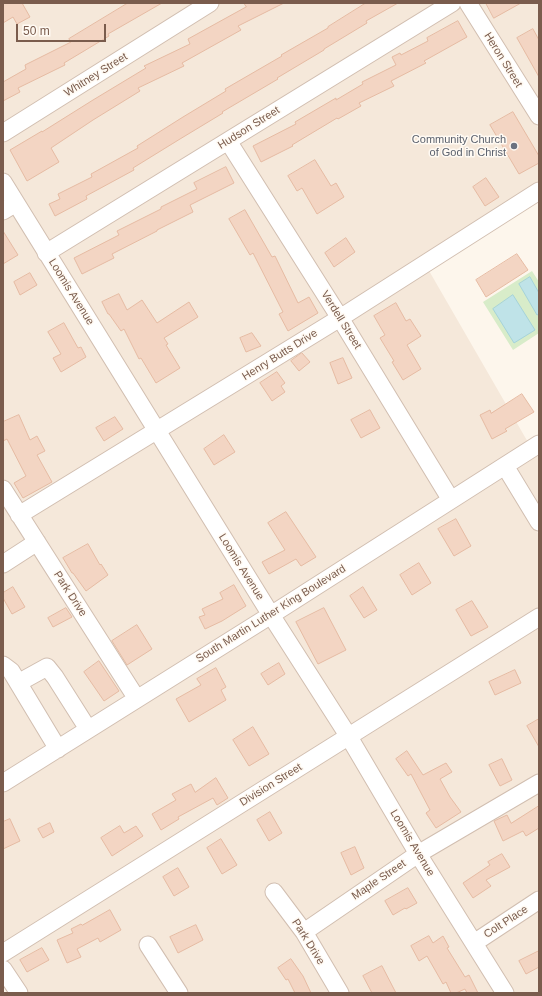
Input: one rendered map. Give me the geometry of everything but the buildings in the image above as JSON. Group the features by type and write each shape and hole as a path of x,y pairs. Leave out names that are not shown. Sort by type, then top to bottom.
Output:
{"street":[{"name":"Whitney Street","path":"3,134 210,3"},
{"name":"Hudson Street","path":"46,253 452,3"},
{"name":"Heron Street","path":"468,3 539,116"},
{"name":"Verdell Street","path":"228,141 340,318 451,500"},
{"name":"Loomis Avenue","path":"3,182 9,207 46,253 271,615 349,737 418,854 505,993"},
{"name":"Henry Butts Drive","path":"19,515 340,318 539,191"},
{"name":"South Martin Luther King Boulevard","path":"3,783 271,615 539,444"},
{"path":"505,466 539,522"},
{"name":"Park Drive","path":"3,489 137,699"},
{"path":"3,564 37,542"},
{"name":"Division Street","path":"3,953 539,617"},
{"path":"3,665 11,671 58,749"},
{"path":"18,683 47,667 88,729"},
{"name":"Maple Street","path":"304,932 418,854 539,783"},
{"name":"Park Drive","path":"274,892 304,932 340,993"},
{"name":"Colt Place","path":"474,943 539,900"},
{"path":"148,945 179,993"},
{"path":"3,969 19,993"}],"shaded area":[{"path":"3,3 198,3 3,126"},
{"path":"221,3 440,3 49,244 3,169 3,141"},
{"path":"476,3 539,3 539,104"},
{"path":"461,5 539,129 539,183 342,309 238,143"},
{"path":"226,150 330,316 159,422 55,255"},
{"path":"13,212 147,429 22,507 3,477 3,219"},
{"path":"428,269 529,444 454,491 349,319"},
{"path":"337,327 442,499 273,606 166,433"},
{"path":"154,440 262,613 140,690 29,517"},
{"path":"535,455 536,457 539,455 539,509 514,468"},
{"path":"502,475 539,535 539,610 352,728 280,617"},
{"path":"3,502 28,541 3,557"},
{"path":"35,551 128,697 3,776 3,572"},
{"path":"269,624 340,735 3,946 3,790"},
{"path":"539,625 539,776 421,845 358,738"},
{"path":"347,746 409,852 306,923 277,883 265,890 295,931 332,993 187,993 151,936 139,943 171,993 27,993 5,959"},
{"path":"539,790 539,893 476,934 427,856"},
{"path":"416,863 497,993 348,993 313,934"},
{"path":"539,908 539,993 513,993 483,945"}],"green space":[{"path":"532,271 539,282 539,333 513,350 483,302"}],"water":[{"path":"530,277 539,293 539,314 537,315 519,284"},
{"path":"513,295 535,330 514,343 493,309"}],"place":[{"name":"Community Church of God in Christ","path":"514,146"}]}
